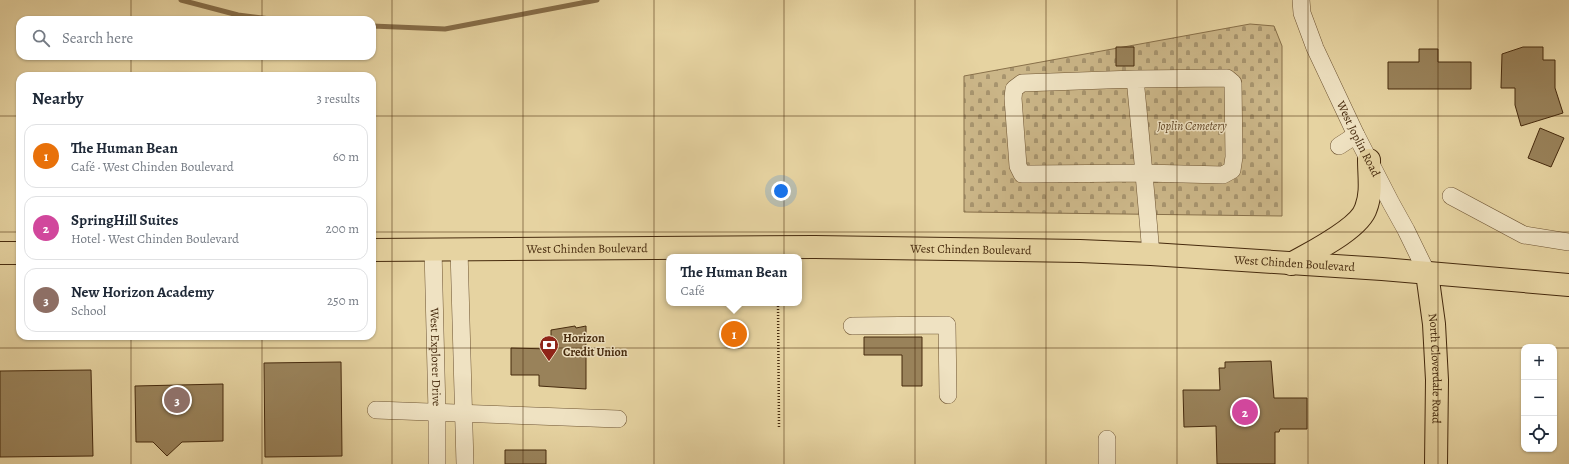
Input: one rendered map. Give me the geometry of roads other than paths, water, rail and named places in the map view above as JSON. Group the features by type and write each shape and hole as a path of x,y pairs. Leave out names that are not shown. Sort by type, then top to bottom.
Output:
{"main road":[{"path":"1291,264 1351,228 1366,210 1370,191 1369,160"},
{"name":"West Chinden Boulevard","path":"376,250 815,247 1080,251 1151,254 1427,273 1569,285"},
{"path":"0,253 16,253"},
{"name":"North Cloverdale Road","path":"1427,273 1434,324 1437,380 1436,464"}],"street":[{"name":"West Joplin Road","path":"1301,0 1302,13 1315,48 1356,135 1427,273"},
{"path":"1227,78 1233,83 1234,158 1232,170 1223,175 1144,173 1022,174 1018,166 1013,98 1014,89 1022,83 1135,79 1227,78"},
{"path":"1135,79 1151,254"},
{"path":"1339,146 1356,135"},
{"path":"1451,196 1524,235 1569,242"},
{"name":"West Explorer Drive","path":"432,249 437,412 437,464"},
{"path":"459,249 464,412 464,464"},
{"path":"852,326 947,325 948,396"},
{"path":"376,410 464,412 618,419"},
{"path":"1107,439 1107,464"}],"waterway":[{"path":"181,0 246,16"},
{"path":"376,26 445,29 597,0"}],"place":[{"name":"The Human Bean","path":"734,334"},
{"name":"Horizon Credit Union","path":"549,362"},
{"name":"New Horizon Academy","path":"177,400"},
{"name":"SpringHill Suites","path":"1245,412"}],"park label":[{"name":"Joplin Cemetery","path":"1192,126"}]}
